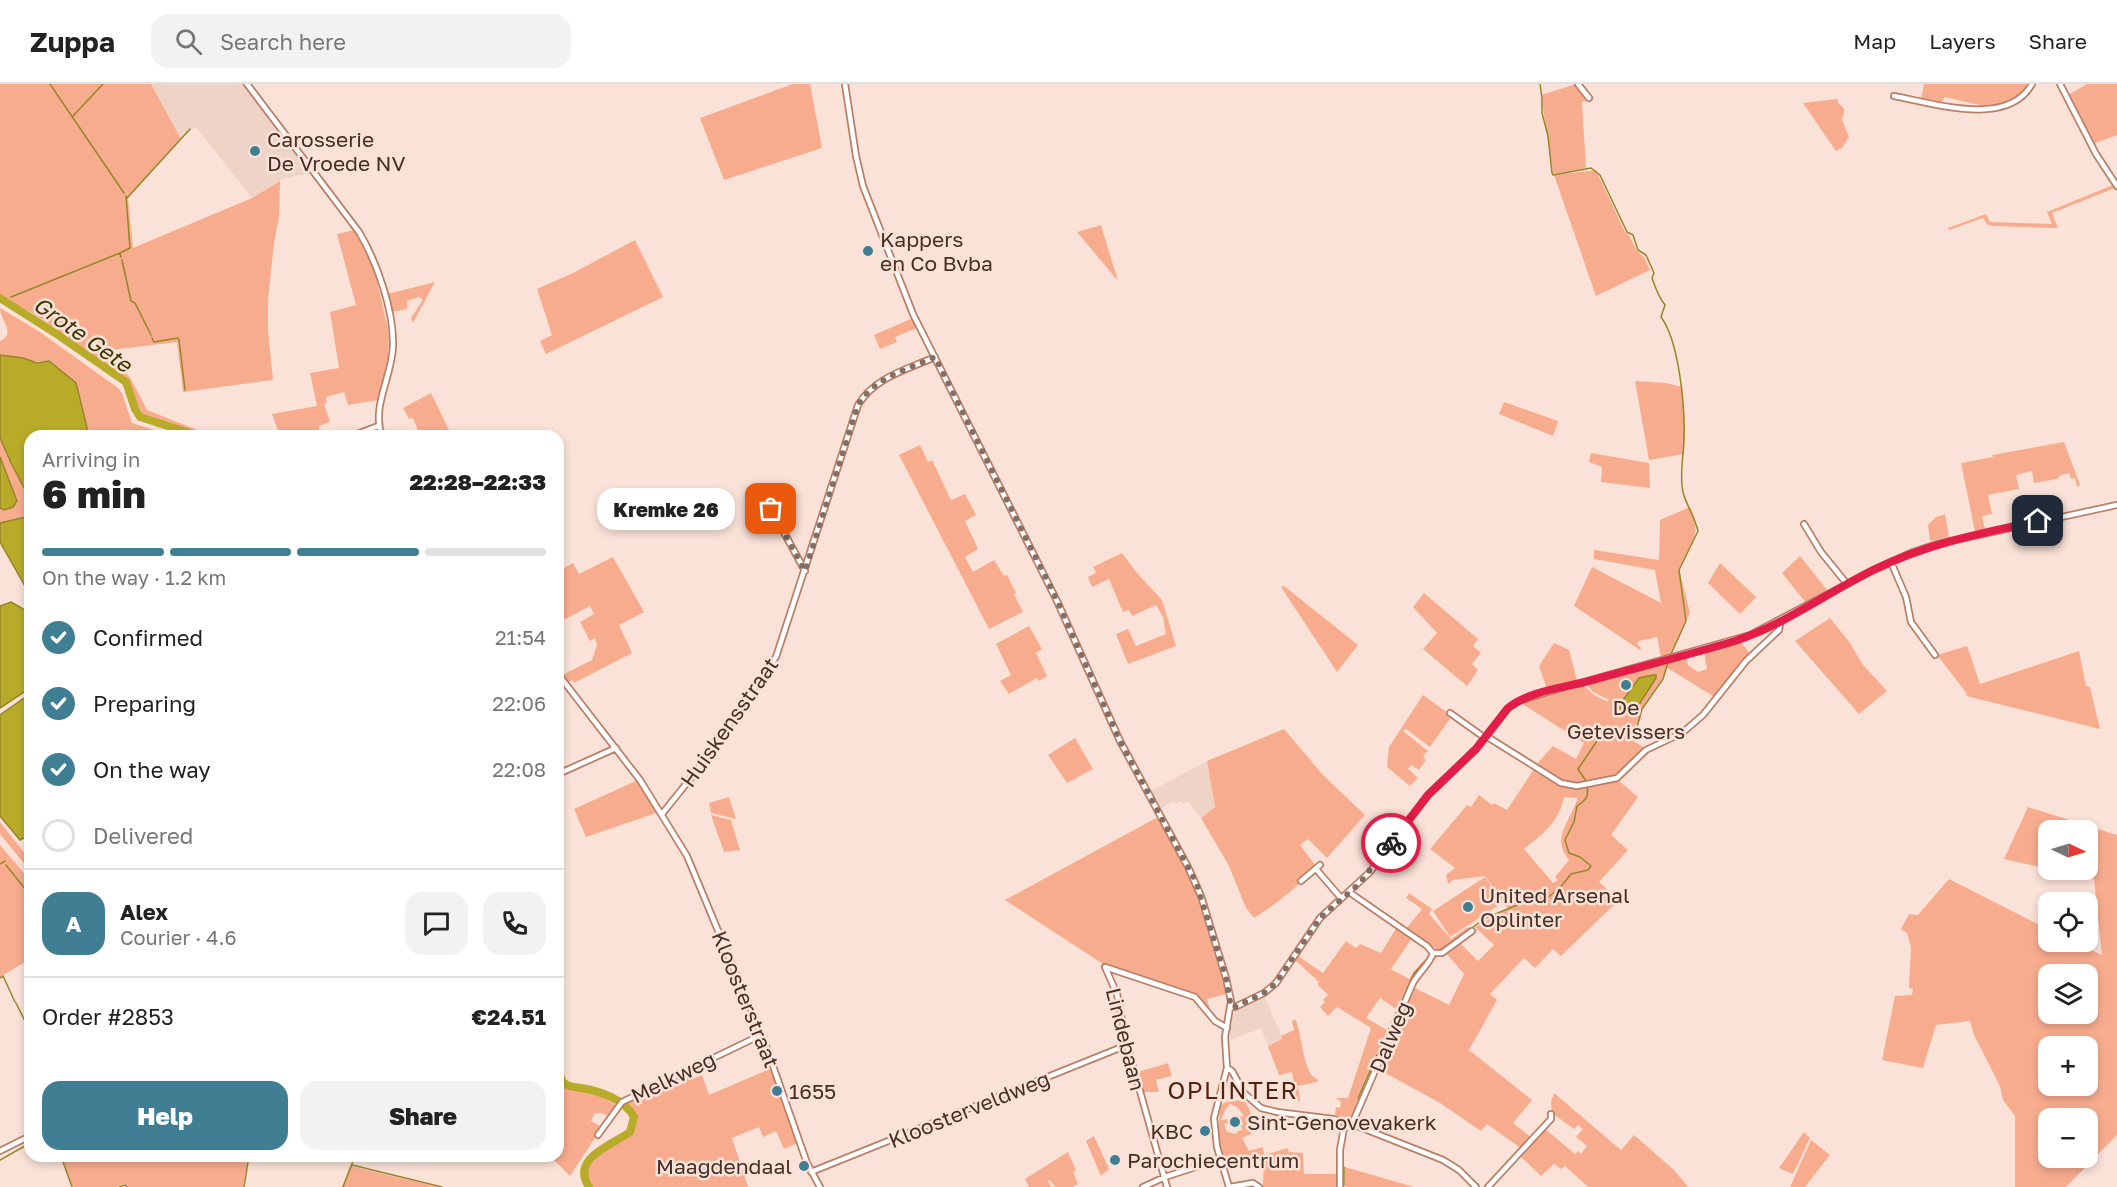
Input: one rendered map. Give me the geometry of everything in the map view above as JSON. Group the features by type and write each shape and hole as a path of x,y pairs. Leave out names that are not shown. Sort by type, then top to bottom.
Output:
{"street":[{"path":"247,84 359,232 372,255 391,323 393,347 378,414 380,430"},
{"path":"845,84 856,156 868,202 913,314 1054,594 1120,741 1196,882 1226,978 1231,1007 1225,1045 1227,1068 1214,1118 1215,1139 1230,1187 1253,1183 1259,1187"},
{"path":"1578,84 1589,98"},
{"path":"1894,96 1971,109 1999,108 2015,103 2026,94 2032,84"},
{"path":"2060,84 2096,154 2117,186"},
{"name":"Huiskensstraat","path":"663,814 776,657 858,405 871,388 882,380 935,357"},
{"path":"368,430 378,426"},
{"path":"762,492 805,571"},
{"path":"1231,1007 1271,989 1328,909 1370,872 1428,795 1486,737 1508,708 1519,701 1734,641 1781,620 1913,552 1954,539 2117,505"},
{"path":"1804,524 1821,552 1847,584"},
{"path":"1891,562 1906,597 1911,622 1935,655"},
{"path":"1450,713 1553,779 1568,785 1620,777 1646,750 1682,733 1698,720 1746,662 1779,630 1781,620"},
{"name":"Kloosterstraat","path":"564,682 616,748 675,834 696,877 761,1035 812,1173 820,1187"},
{"path":"564,771 616,748"},
{"path":"1301,881 1318,867 1341,898"},
{"path":"1349,892 1427,946 1432,953 1442,953 1472,931"},
{"name":"Dalweg","path":"1352,1124 1413,982 1431,960 1432,953"},
{"name":"Lindebaan","path":"1167,1187 1144,1112 1127,1045 1120,1003 1105,967 1195,997 1215,1021 1227,1028"},
{"name":"Melkweg","path":"598,1136 620,1104 761,1035"},
{"name":"Kloosterveldweg","path":"812,1173 1127,1045"},
{"path":"1227,1068 1232,1071 1249,1099 1261,1108 1320,1116 1352,1124 1443,1160 1459,1170 1476,1187"},
{"path":"1488,1187 1551,1119 1551,1114"},
{"path":"1340,1187 1340,1150 1345,1122"},
{"path":"0,1151 24,1139"},
{"path":"1143,1187 1165,1177 1220,1159"}],"shaded area":[{"path":"0,84 151,84 181,139 128,198 133,248 252,198 280,181 279,217 268,300 268,330 273,380 183,392 177,342 102,351 101,355 122,369 131,379 147,410 197,430 189,430 145,417 136,403 128,380 32,313 0,296"},
{"path":"151,84 244,84 311,173 282,179 252,198 196,127 181,139"},
{"path":"793,84 810,84 822,148 724,180 700,118"},
{"path":"1576,84 1588,100 1582,102 1586,168 1553,174 1541,95"},
{"path":"1924,84 2031,84 2015,99 1995,106 1979,108 1979,105 1945,97 1941,103 1921,99"},
{"path":"2087,84 2117,84 2117,135 2093,144 2068,95"},
{"path":"1838,99 1838,103 1844,109 1842,120 1849,137 1842,148 1836,151 1803,103"},
{"path":"1596,170 1625,232 1637,251 1644,257 1650,270 1596,296 1554,175"},
{"path":"2113,185 2115,188 2052,213 2058,228 1993,226 1988,225 1983,218 1949,230 1948,228 1986,214 1990,222 2052,224 2047,212"},
{"path":"1101,225 1118,281 1077,232"},
{"path":"354,230 370,257 375,272 389,334 388,358 378,400 348,405 344,392 326,397 327,403 324,404 330,422 319,426 319,430 278,430 272,414 317,406 310,373 339,368 330,312 356,305 337,234"},
{"path":"635,240 663,297 546,354 540,341 552,335 537,289"},
{"path":"435,282 413,323 411,318 423,300 419,297 407,301 407,309 391,312 387,294"},
{"path":"0,308 40,332 118,388 122,393 132,423 154,430 88,430 76,384 49,361 31,361 0,355 0,341 7,334"},
{"path":"913,318 917,328 895,337 897,342 880,349 874,335"},
{"path":"0,355 23,358 37,363 49,361 76,383 88,430 24,430 24,488 0,438"},
{"path":"1635,381 1666,383 1682,387 1685,427 1684,454 1649,460"},
{"path":"431,393 449,430 418,430 413,418 409,419 403,408"},
{"path":"1504,402 1558,421 1553,436 1499,414"},
{"path":"0,438 24,488 24,517 0,523 0,508 4,510 17,501 0,457"},
{"path":"2064,442 2080,485 2077,487 2075,478 2071,479 2069,473 2057,479 2034,483 2032,471 2016,475 2019,489 1988,495 1992,514 1982,516 1985,529 1975,531 1961,463"},
{"path":"920,445 928,462 932,460 951,500 965,494 976,515 965,521 978,549 965,557 973,572 994,560 1004,576 1007,575 1016,593 1014,594 1023,612 989,629 899,455"},
{"path":"1591,453 1649,463 1650,488 1601,482 1602,467 1589,462"},
{"path":"0,457 17,501 13,507 4,510 0,508"},
{"path":"1690,507 1696,524 1694,539 1679,569 1690,613 1669,656 1661,658 1657,637 1639,641 1637,644 1640,650 1574,606 1592,567 1661,603 1655,570 1594,559 1594,550 1659,560 1660,520"},
{"path":"1945,514 1949,537 1930,541 1928,525 1936,517"},
{"path":"24,517 24,584 0,542 0,523"},
{"path":"1122,553 1162,600 1176,646 1128,664 1116,634 1128,629 1136,646 1166,634 1163,617 1156,605 1132,616 1129,610 1123,612 1109,579 1092,587 1088,577 1096,573 1093,567"},
{"path":"1800,556 1828,591 1806,603 1782,573"},
{"path":"613,557 644,612 619,625 632,653 574,683 572,680 568,682 564,674 592,660 597,645 595,638 590,641 580,622 594,614 590,606 564,620 564,568 573,563 579,574"},
{"path":"1720,563 1756,597 1740,614 1708,583"},
{"path":"1284,586 1358,645 1337,672 1281,587"},
{"path":"1424,593 1478,639 1473,646 1481,653 1472,664 1478,670 1467,686 1423,649 1437,633 1413,607"},
{"path":"11,602 24,610 24,692 0,708 0,606"},
{"path":"1830,618 1850,643 1863,665 1887,691 1859,714 1795,641"},
{"path":"1029,626 1042,649 1036,653 1047,676 1039,681 1037,678 1009,694 1000,681 1011,675 996,644"},
{"path":"1741,642 1750,654 1716,698 1666,667 1665,674 1638,714 1641,717 1640,721 1628,738 1645,748 1620,776 1577,784 1559,781 1535,766 1553,746 1576,759 1584,743 1521,703 1584,686 1594,695 1608,702 1609,700 1593,692 1587,685 1686,657 1688,665 1698,672 1707,669 1704,652","holes":["1638,678 1656,678 1632,715 1618,707"]},
{"path":"1554,643 1569,650 1577,681 1547,689 1539,666"},
{"path":"1967,646 1980,684 2079,651 2086,686 2090,687 2100,729 1966,696 1967,694 1937,655"},
{"path":"1656,675 1656,678 1633,714 1630,715 1618,707 1639,678"},
{"path":"1423,695 1452,716 1430,747 1406,729 1403,731 1429,752 1426,752 1423,757 1426,760 1419,770 1411,765 1408,769 1418,778 1410,786 1387,767 1389,747"},
{"path":"24,698 24,838 20,840 0,816 0,715"},
{"path":"1284,729 1323,775 1365,815 1327,858 1308,839 1300,845 1316,866 1287,894 1254,918 1246,908 1229,866 1201,818 1215,807 1207,761"},
{"path":"1075,738 1093,769 1067,783 1048,755"},
{"path":"1207,761 1215,807 1200,818 1188,801 1176,804 1174,801 1161,808 1151,791"},
{"path":"1534,769 1566,788 1619,781 1638,797 1611,835 1628,850 1599,882 1619,900 1561,956 1553,949 1535,968 1524,958 1490,994 1497,1000 1469,1050 1532,1100 1513,1123 1532,1138 1522,1149 1487,1124 1481,1131 1440,1103 1378,1069 1413,987 1449,1005 1464,974 1445,952 1459,942 1478,961 1494,945 1475,927 1508,909 1485,876 1453,880 1448,884 1446,875 1455,868 1430,849 1467,805 1471,807 1479,795 1492,805 1494,803 1507,810","holes":["1564,797 1577,798 1562,837 1564,852 1569,860 1555,877 1558,880 1553,883 1524,849 1544,833 1559,813"]},
{"path":"638,780 659,812 586,837 574,809"},
{"path":"729,797 736,819 711,813 709,803"},
{"path":"2028,807 2069,820 2038,820 2038,867 2004,859"},
{"path":"711,815 731,820 740,850 724,852"},
{"path":"1158,817 1195,890 1224,985 1226,994 1207,999 1211,1014 1194,996 1103,964 1005,900"},
{"path":"0,822 24,852 24,864 0,834"},
{"path":"2098,829 2117,835 2117,1135 2098,1154 2098,1108 2038,1108 2038,1168 2085,1168 2066,1187 2015,1187 2015,1116 2003,1100 2000,1086 1974,1035 1970,1021 1936,1025 1923,1068 1882,1060 1895,996 1912,995 1913,989 1909,988 1911,947 1907,933 1901,929 1909,914 1918,915 1949,879 2038,924 2038,952 2096,952 2102,955 2098,892 2095,892 2094,880 2098,880"},
{"path":"0,845 24,873 24,963 0,977"},
{"name":"United Arsenal Oplinter","path":"1485,877 1502,903 1450,937 1433,911"},
{"path":"1409,893 1432,909 1429,914 1451,939 1468,927 1471,930 1441,952 1406,929 1422,909 1406,898"},
{"path":"1397,927 1412,938 1391,969 1409,979 1423,961 1425,962 1414,976 1398,1013 1408,984 1396,1009 1380,998 1366,1018 1387,1030 1357,1098 1387,1038 1355,1115 1349,1120 1335,1116 1336,1107 1340,1108 1341,1102 1336,1098 1348,1098 1371,1028 1337,1007 1328,1016 1320,1007 1328,995 1317,984 1319,982 1295,960 1298,956 1323,973 1346,941 1356,948 1360,944 1381,953"},
{"path":"1264,996 1283,1039 1268,1046 1261,1028 1231,1040 1229,1030 1234,1012"},
{"path":"1295,1019 1309,1071 1319,1080 1298,1086 1300,1101 1297,1101 1292,1072 1279,1075 1268,1046 1294,1030 1292,1022"},
{"path":"1168,1063 1172,1076 1156,1080 1159,1092 1141,1092 1135,1073"},
{"path":"772,1068 798,1143 784,1149 776,1131 763,1137 759,1127 732,1138 748,1187 591,1187 588,1172 593,1160 628,1135 635,1126 634,1116 623,1103 689,1071 693,1079 702,1075 709,1095"},
{"path":"564,1087 603,1097 616,1105 608,1116 595,1113 591,1121 602,1127 570,1176 556,1162 564,1162"},
{"path":"1554,1093 1621,1150 1634,1135 1674,1170 1688,1187 1588,1187 1565,1166 1561,1169 1554,1164 1541,1176 1519,1155 1544,1128 1575,1154 1578,1151 1581,1154 1587,1146 1576,1137 1583,1129 1578,1125 1574,1129 1552,1113 1551,1102"},
{"path":"1242,1100 1250,1111 1251,1134 1242,1138 1249,1151 1263,1147 1264,1155 1288,1148 1289,1152 1303,1153 1304,1174 1338,1174 1338,1187 1260,1187 1259,1185 1263,1185 1264,1157 1225,1165 1218,1132 1220,1106 1226,1102","holes":["1230,1104 1237,1107 1244,1116 1238,1117 1243,1125 1241,1125 1242,1130 1236,1134 1227,1132 1224,1124 1228,1123 1227,1119 1221,1120"]},
{"path":"1804,1132 1810,1138 1793,1174 1779,1168"},
{"path":"1094,1136 1109,1169 1101,1176 1086,1141"},
{"path":"1811,1140 1830,1155 1805,1187 1790,1187"},
{"path":"1068,1152 1076,1170 1073,1172 1078,1184 1072,1187 1055,1187 1050,1180 1048,1181 1051,1187 1029,1187 1025,1179"},
{"path":"64,1162 246,1162 247,1164 243,1187 128,1187 124,1184 116,1187 72,1187"},
{"path":"350,1166 438,1187 342,1187"},
{"path":"1345,1167 1414,1187 1345,1187"}],"waterway":[{"path":"50,84 124,193"},
{"path":"73,116 103,84"},
{"path":"1540,84 1542,113 1548,136 1553,175 1591,168 1600,175 1627,232 1633,235 1638,250 1646,255 1654,273 1652,278 1656,289 1665,305 1661,317 1672,342 1682,392 1684,424 1682,485 1684,497 1698,531 1679,570 1686,621 1671,654"},
{"path":"127,198 190,129"},
{"path":"121,257 120,253 130,248 126,196"},
{"path":"11,297 120,253"},
{"path":"122,260 131,301 135,303 151,335"},
{"name":"Grote Gete","path":"0,298 126,382 140,417 180,430"},
{"path":"152,338 154,342 178,338 185,390"},
{"path":"1586,781 1578,769 1597,741 1610,729 1624,736 1637,727 1642,709 1663,679 1669,659"},
{"path":"1440,950 1486,918 1522,903 1548,897 1559,889 1571,874 1588,870 1591,866 1580,857 1569,853 1565,840 1574,822 1577,806 1587,796 1587,786"},
{"path":"0,864 5,861"},
{"path":"6,865 24,888"},
{"path":"1396,1013 1414,973 1428,958"},
{"path":"0,978 3,976 15,1002"},
{"path":"16,1003 24,1019"},
{"path":"1387,1034 1394,1016"},
{"path":"1358,1098 1385,1037"},
{"name":"Grote Gete","path":"564,1083 611,1097 624,1105 634,1117 630,1132 604,1147 589,1160 585,1168 585,1177 589,1187"},
{"path":"0,1160 24,1146"},
{"path":"63,1162 72,1187"},
{"path":"244,1187 248,1162"},
{"path":"343,1187 353,1162"},
{"path":"352,1165 442,1187"},
{"path":"1344,1167 1344,1185"},
{"path":"119,1187 125,1185 127,1187"}],"way so far":[{"path":"771,509 805,571 858,405 871,388 882,380 935,357 1054,594 1120,741 1196,882 1226,978 1231,1007 1271,989 1320,918 1360,883 1391,843"}],"place":[{"name":"Carosserie De Vroede NV","path":"255,151"},
{"name":"Kappers en Co Bvba","path":"868,251"},
{"name":"Kremke 26","path":"771,509"},
{"name":"De Getevissers","path":"1626,685"},
{"name":"United Arsenal Oplinter","path":"1468,907"},
{"name":"1655","path":"777,1091"},
{"name":"Sint-Genovevakerk","path":"1235,1122"},
{"name":"KBC","path":"1205,1131"},
{"name":"Parochiecentrum","path":"1115,1160"},
{"name":"Maagdendaal","path":"804,1166"}],"district":[{"name":"OPLINTER","path":"1233,1089"}],"route":[{"path":"1391,843 1428,795 1476,749 1508,708 1524,699 1734,641 1769,626 1872,571 1913,552 1954,539 2038,521"}]}
